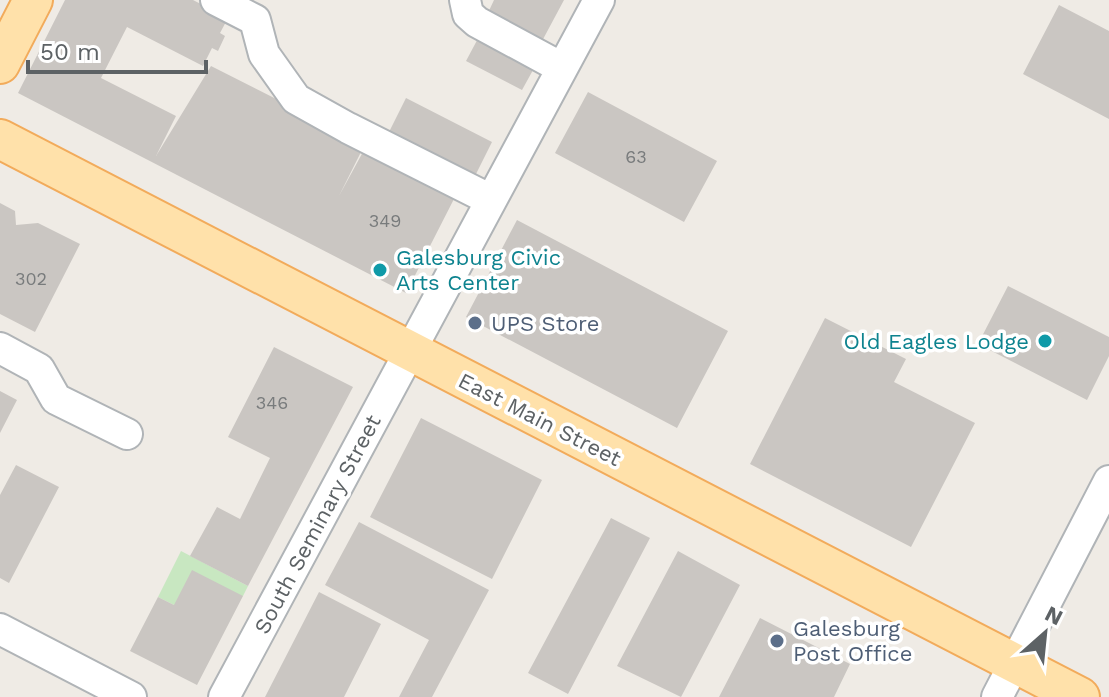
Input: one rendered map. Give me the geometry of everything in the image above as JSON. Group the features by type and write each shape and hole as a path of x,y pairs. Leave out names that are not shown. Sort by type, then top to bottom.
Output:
{"main road":[{"path":"0,64 33,0"},
{"name":"East Main Street","path":"0,139 1080,697"}],"street":[{"path":"216,0 255,20 264,54 296,99 491,200"},
{"path":"465,0 468,14 477,22 562,68"},
{"name":"South Seminary Street","path":"224,697 599,0"},
{"path":"0,348 39,369 56,399 127,434"},
{"path":"997,697 1109,481"},
{"path":"0,629 131,697"}],"green space":[{"path":"181,551 248,586 243,596 174,605 158,597"}],"building":[{"path":"65,0 193,0 228,18 220,33 225,36 218,51 212,48 203,66 127,27 101,78 176,116 156,156 211,66 365,144 339,196 364,150 455,197 406,293 18,93"},
{"path":"494,0 564,0 541,43 487,15"},
{"path":"1059,5 1109,31 1109,119 1023,74"},
{"path":"482,31 538,61 522,90 466,61"},
{"path":"588,92 717,161 684,222 555,153"},
{"path":"406,98 492,142 472,182 386,138"},
{"path":"0,203 15,211 16,225 38,223 80,244 35,332 0,314"},
{"path":"517,220 728,331 677,428 466,317"},
{"name":"Old Eagles Lodge","path":"1008,286 1109,337 1109,356 1087,400 978,344"},
{"path":"825,318 906,359 894,382 975,423 911,547 750,464"},
{"path":"274,347 353,387 248,586 190,556 217,507 240,519 270,458 228,437"},
{"path":"0,391 17,400 0,433"},
{"path":"421,418 542,480 492,579 370,517"},
{"path":"16,465 59,487 9,583 0,578 0,495"},
{"path":"611,518 650,538 568,694 528,673"},
{"path":"359,522 489,590 432,697 399,697 429,640 325,585"},
{"path":"678,551 740,585 681,697 617,666"},
{"path":"192,570 243,596 197,685 130,651 158,597 174,605"},
{"path":"319,592 381,624 344,697 265,697"},
{"name":"Galesburg Post Office","path":"760,618 850,664 834,697 719,697"}],"place":[{"name":"Galesburg Civic Arts Center","path":"380,270"},
{"name":"UPS Store","path":"475,323"},
{"name":"Old Eagles Lodge","path":"1045,341"},
{"name":"Galesburg Post Office","path":"777,641"}]}
